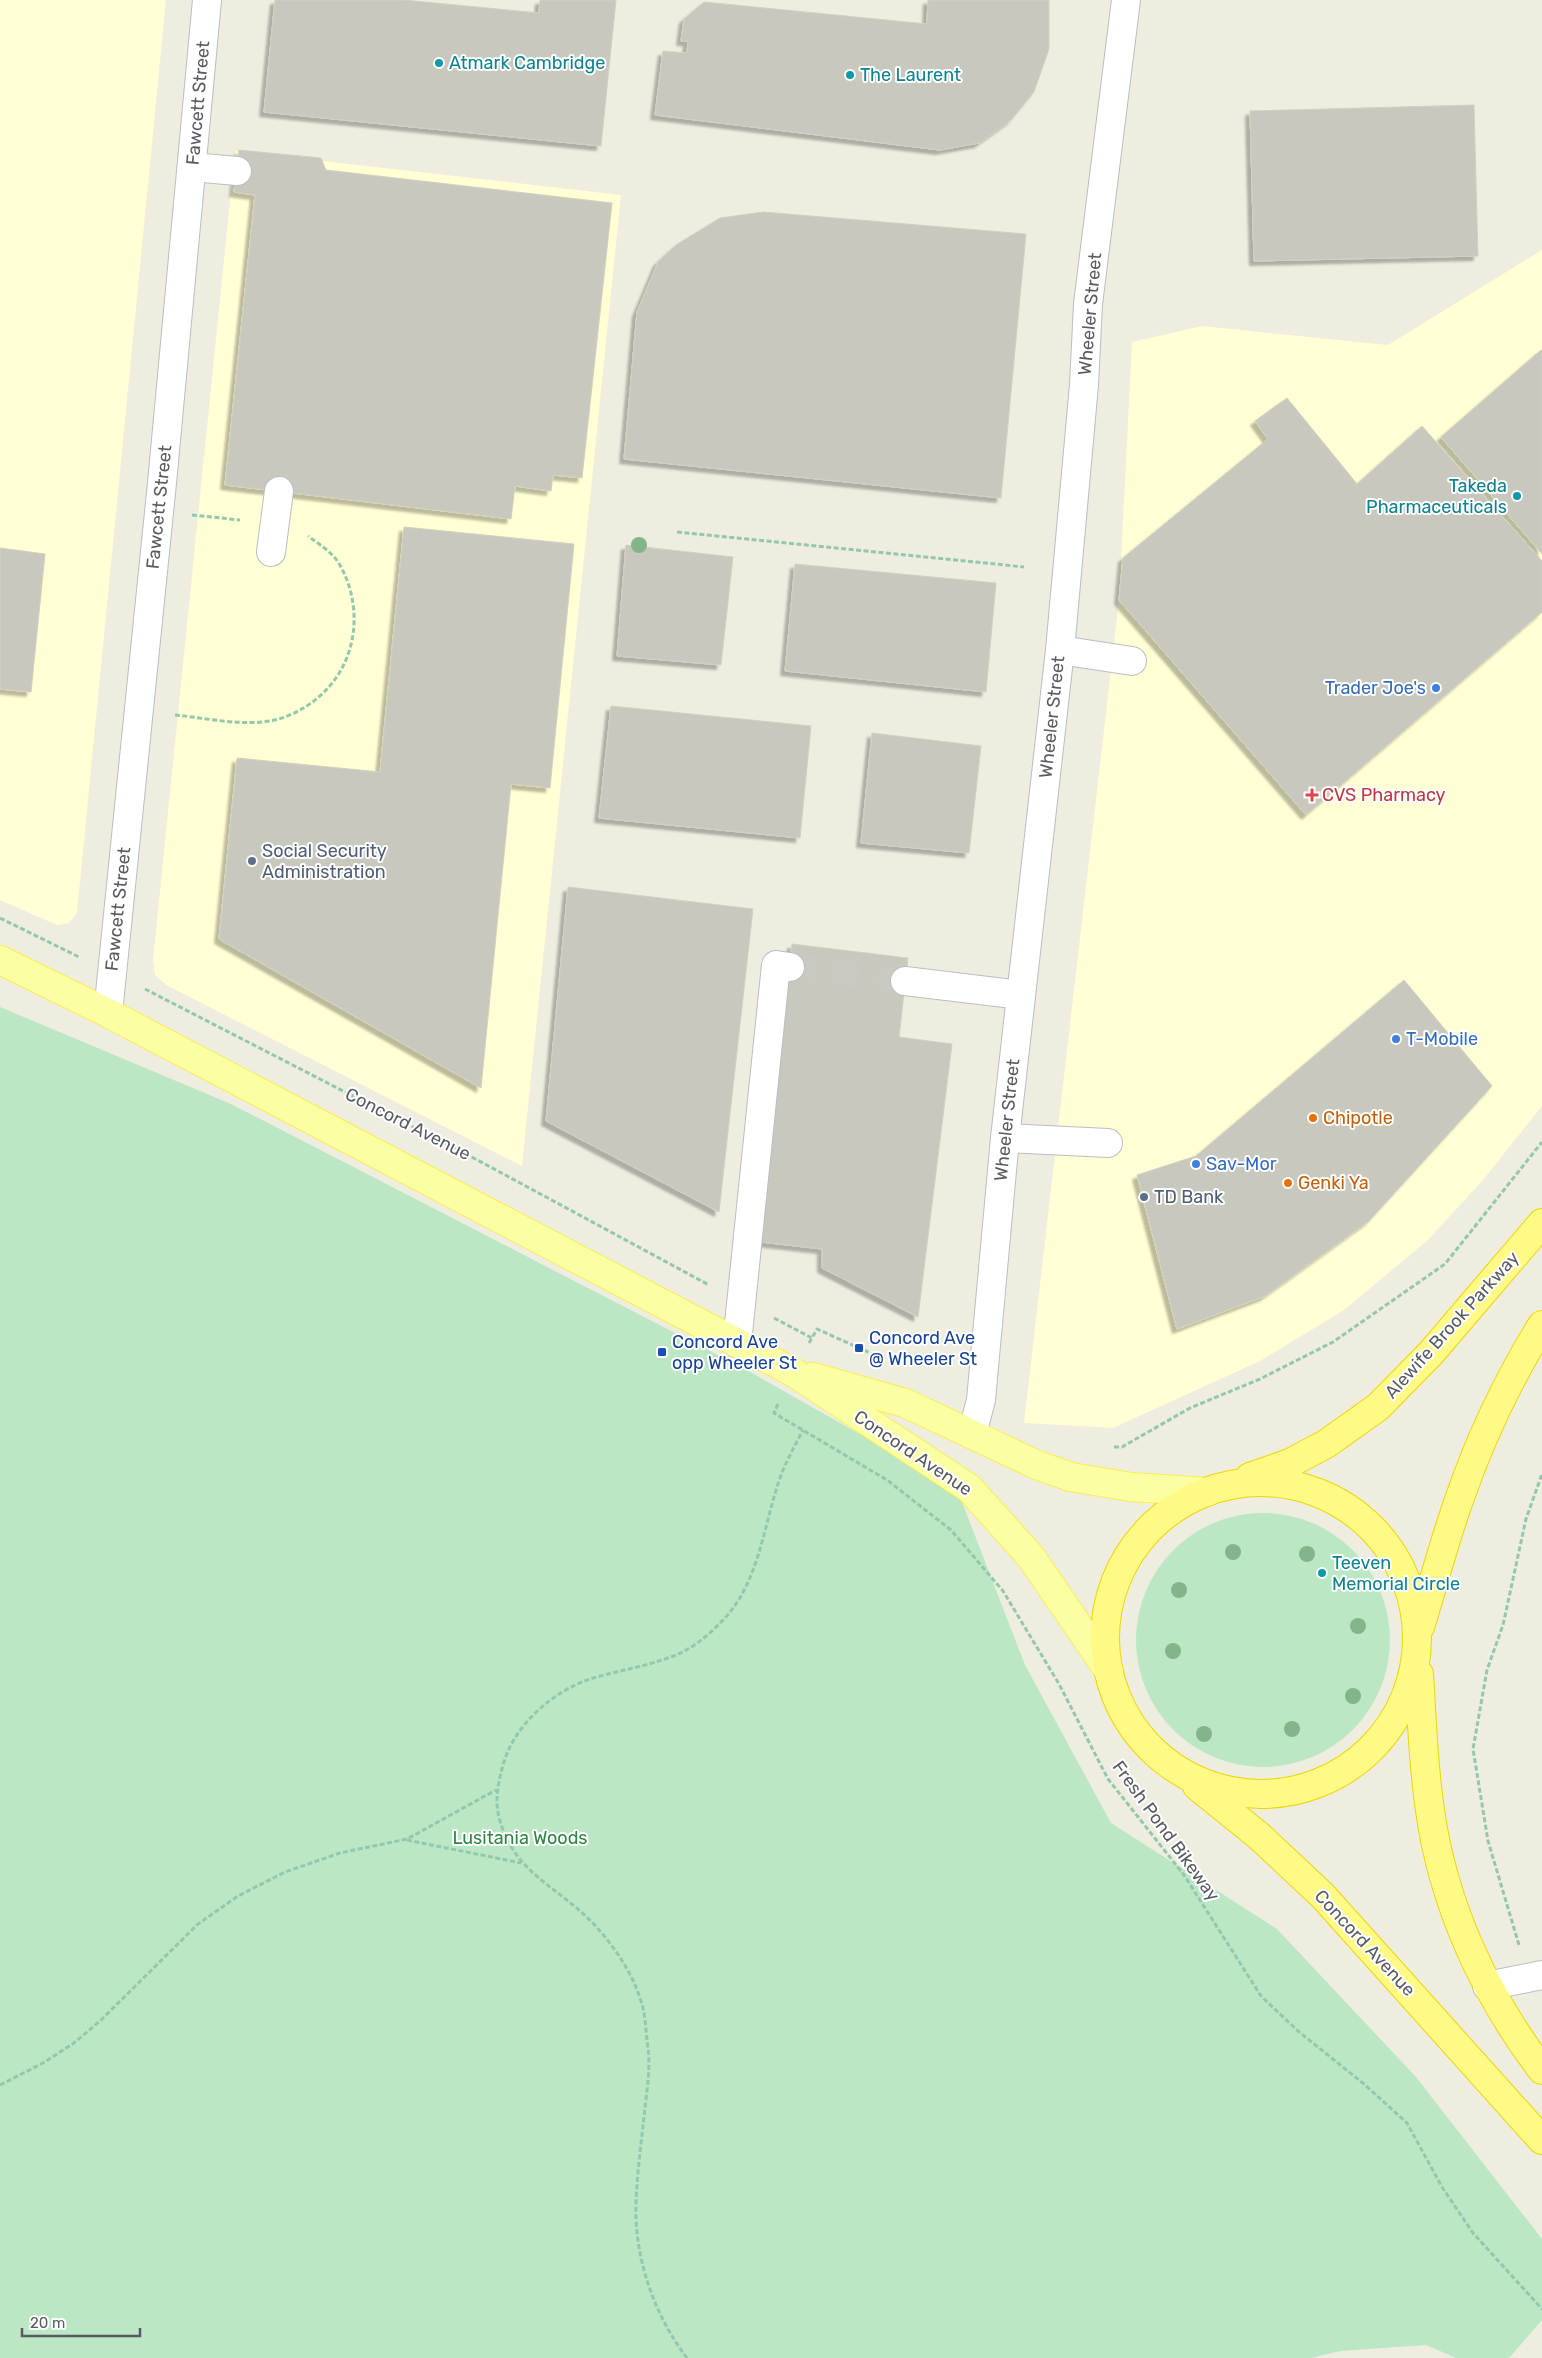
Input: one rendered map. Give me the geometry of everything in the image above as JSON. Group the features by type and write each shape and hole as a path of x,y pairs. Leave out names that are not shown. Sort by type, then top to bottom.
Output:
{"highway":[{"name":"Alewife Brook Parkway","path":"1215,1490 1290,1463 1358,1424 1378,1407 1431,1353 1542,1223"},
{"path":"1542,1325 1503,1395 1455,1510 1418,1644 1415,1669 1405,1700 1389,1728 1367,1753 1341,1773 1311,1786 1279,1793 1230,1791 1199,1781 1170,1764 1149,1746 1130,1723 1119,1703 1108,1670 1105,1641 1107,1612 1122,1568 1141,1539 1157,1522 1185,1502 1215,1490 1256,1482 1289,1484 1321,1494 1363,1519 1386,1544 1403,1572 1414,1603 1418,1644 1427,1790 1434,1833 1452,1900 1487,1986 1502,2012 1542,2070"},
{"name":"Concord Avenue","path":"1170,1764 1259,1836 1323,1896 1542,2140"}],"main road":[{"name":"Concord Avenue","path":"0,960 108,1013 793,1372 969,1488 1031,1557 1108,1670"},
{"name":"Concord Avenue","path":"793,1372 891,1398 1037,1465 1071,1477 1113,1485 1215,1490"}],"street":[{"name":"Fawcett Street","path":"108,1013 207,0"},
{"name":"Wheeler Street","path":"972,1434 981,1400 1005,1138 1060,650 1083,394 1088,304 1126,0"},
{"path":"192,167 237,171"},
{"path":"271,552 279,491"},
{"path":"1060,650 1132,661"},
{"path":"738,1343 776,965 790,967"},
{"path":"905,981 1021,995"},
{"path":"1005,1138 1108,1144"},
{"path":"1487,1986 1542,1974"}],"path":[{"path":"191,515 246,521"},
{"path":"176,715 243,722 271,721 292,715 318,699 340,676 349,649 355,620 353,594 340,565 328,551 302,531"},
{"path":"677,532 1024,567"},
{"name":"Concord Avenue","path":"0,918 112,972 474,1159 812,1338 817,1329 886,1360"},
{"path":"1113,1447 1122,1446 1190,1408 1260,1379 1333,1342 1445,1264 1542,1142"},
{"name":"Fresh Pond Bikeway","path":"774,1414 887,1480 951,1530 1008,1599 1059,1684 1108,1779 1184,1875 1261,1996 1298,2031 1364,2084 1407,2123 1442,2187 1473,2233 1542,2309"},
{"path":"687,2358 675,2343 651,2292 639,2247 636,2204 649,2056 643,2008 624,1965 602,1933 576,1907 521,1864 505,1839 498,1814 496,1790 510,1749 523,1727 550,1700 588,1680 670,1658 701,1641 726,1617 744,1591 757,1557 777,1485 803,1430"},
{"path":"1522,1954 1488,1841 1473,1749 1481,1693 1503,1625 1526,1519 1542,1474"},
{"path":"0,2084 43,2063 74,2043 101,2020 198,1924 238,1896 285,1872 340,1853 407,1839 496,1790"},
{"path":"407,1839 521,1864"}],"shaded area":[{"path":"0,0 166,0 77,913 69,923 57,925 0,900"},
{"path":"235,151 621,195 522,1166 166,985 155,975 153,960"},
{"path":"1542,250 1542,1106 1483,1180 1428,1240 1344,1310 1260,1361 1113,1428 1024,1423 1119,600 1132,342 1202,326 1388,345"}],"green space":[{"name":"Lusitania Woods","path":"0,1007 231,1104 743,1368 957,1489 1025,1665 1111,1823 1277,1929 1416,2077 1542,2239 1542,2320 1509,2358 1456,2358 1426,2345 1340,2351 1311,2358 0,2358"},
{"path":"1251,1513 1275,1513 1300,1518 1323,1528 1334,1534 1353,1550 1369,1569 1385,1603 1390,1628 1390,1652 1385,1677 1369,1711 1353,1730 1334,1746 1300,1762 1275,1767 1251,1767 1226,1762 1203,1752 1182,1738 1165,1721 1151,1700 1141,1677 1136,1652 1136,1628 1141,1603 1151,1580 1165,1559 1182,1542 1203,1528 1226,1518"}],"building":[{"name":"Atmark Cambridge","path":"275,0 404,0 539,13 540,0 616,0 601,146 264,112"},
{"name":"The Laurent","path":"928,0 1049,0 1049,49 1034,92 1011,120 979,143 940,150 655,115 663,51 687,53 688,41 681,41 684,19 704,2 927,24"},
{"path":"1474,105 1478,256 1254,261 1250,111"},
{"path":"239,150 321,158 326,170 612,203 582,478 553,475 551,491 515,486 511,519 225,485 255,195 234,192"},
{"path":"763,212 1026,234 1001,498 624,459 637,312 658,262 676,245 720,218"},
{"name":"Takeda Pharmaceuticals","path":"1542,351 1542,554 1441,437"},
{"path":"1287,398 1357,484 1422,426 1542,561 1542,612 1306,815 1119,600 1123,558 1268,439 1255,421"},
{"path":"404,527 574,544 550,788 511,784 481,1088 219,939 237,758 380,772"},
{"path":"626,545 733,557 721,665 617,656"},
{"path":"0,548 45,554 31,692 0,689"},
{"path":"795,564 996,583 986,692 785,671"},
{"path":"611,706 811,726 800,838 599,818"},
{"path":"872,733 981,746 969,853 861,843"},
{"path":"568,887 753,909 719,1212 546,1121"},
{"path":"792,944 908,958 899,1037 952,1044 918,1317 822,1268 822,1249 761,1242"},
{"path":"1404,980 1492,1086 1369,1221 1265,1296 1177,1329 1137,1175 1196,1156"}],"tunnel":[{"path":"790,967 905,981"}],"place":[{"name":"Atmark Cambridge","path":"439,63"},
{"name":"The Laurent","path":"850,75"},
{"name":"Takeda Pharmaceuticals","path":"1517,496"},
{"name":"Trader Joe's","path":"1436,688"},
{"name":"CVS Pharmacy","path":"1312,795"},
{"name":"Social Security Administration","path":"252,861"},
{"name":"T-Mobile","path":"1396,1039"},
{"name":"Chipotle","path":"1313,1118"},
{"name":"Sav-Mor","path":"1196,1164"},
{"name":"Genki Ya","path":"1288,1183"},
{"name":"TD Bank","path":"1144,1197"},
{"name":"Concord Ave @ Wheeler St","path":"859,1348"},
{"name":"Concord Ave opp Wheeler St","path":"662,1352"},
{"name":"Teeven Memorial Circle","path":"1322,1573"}]}
